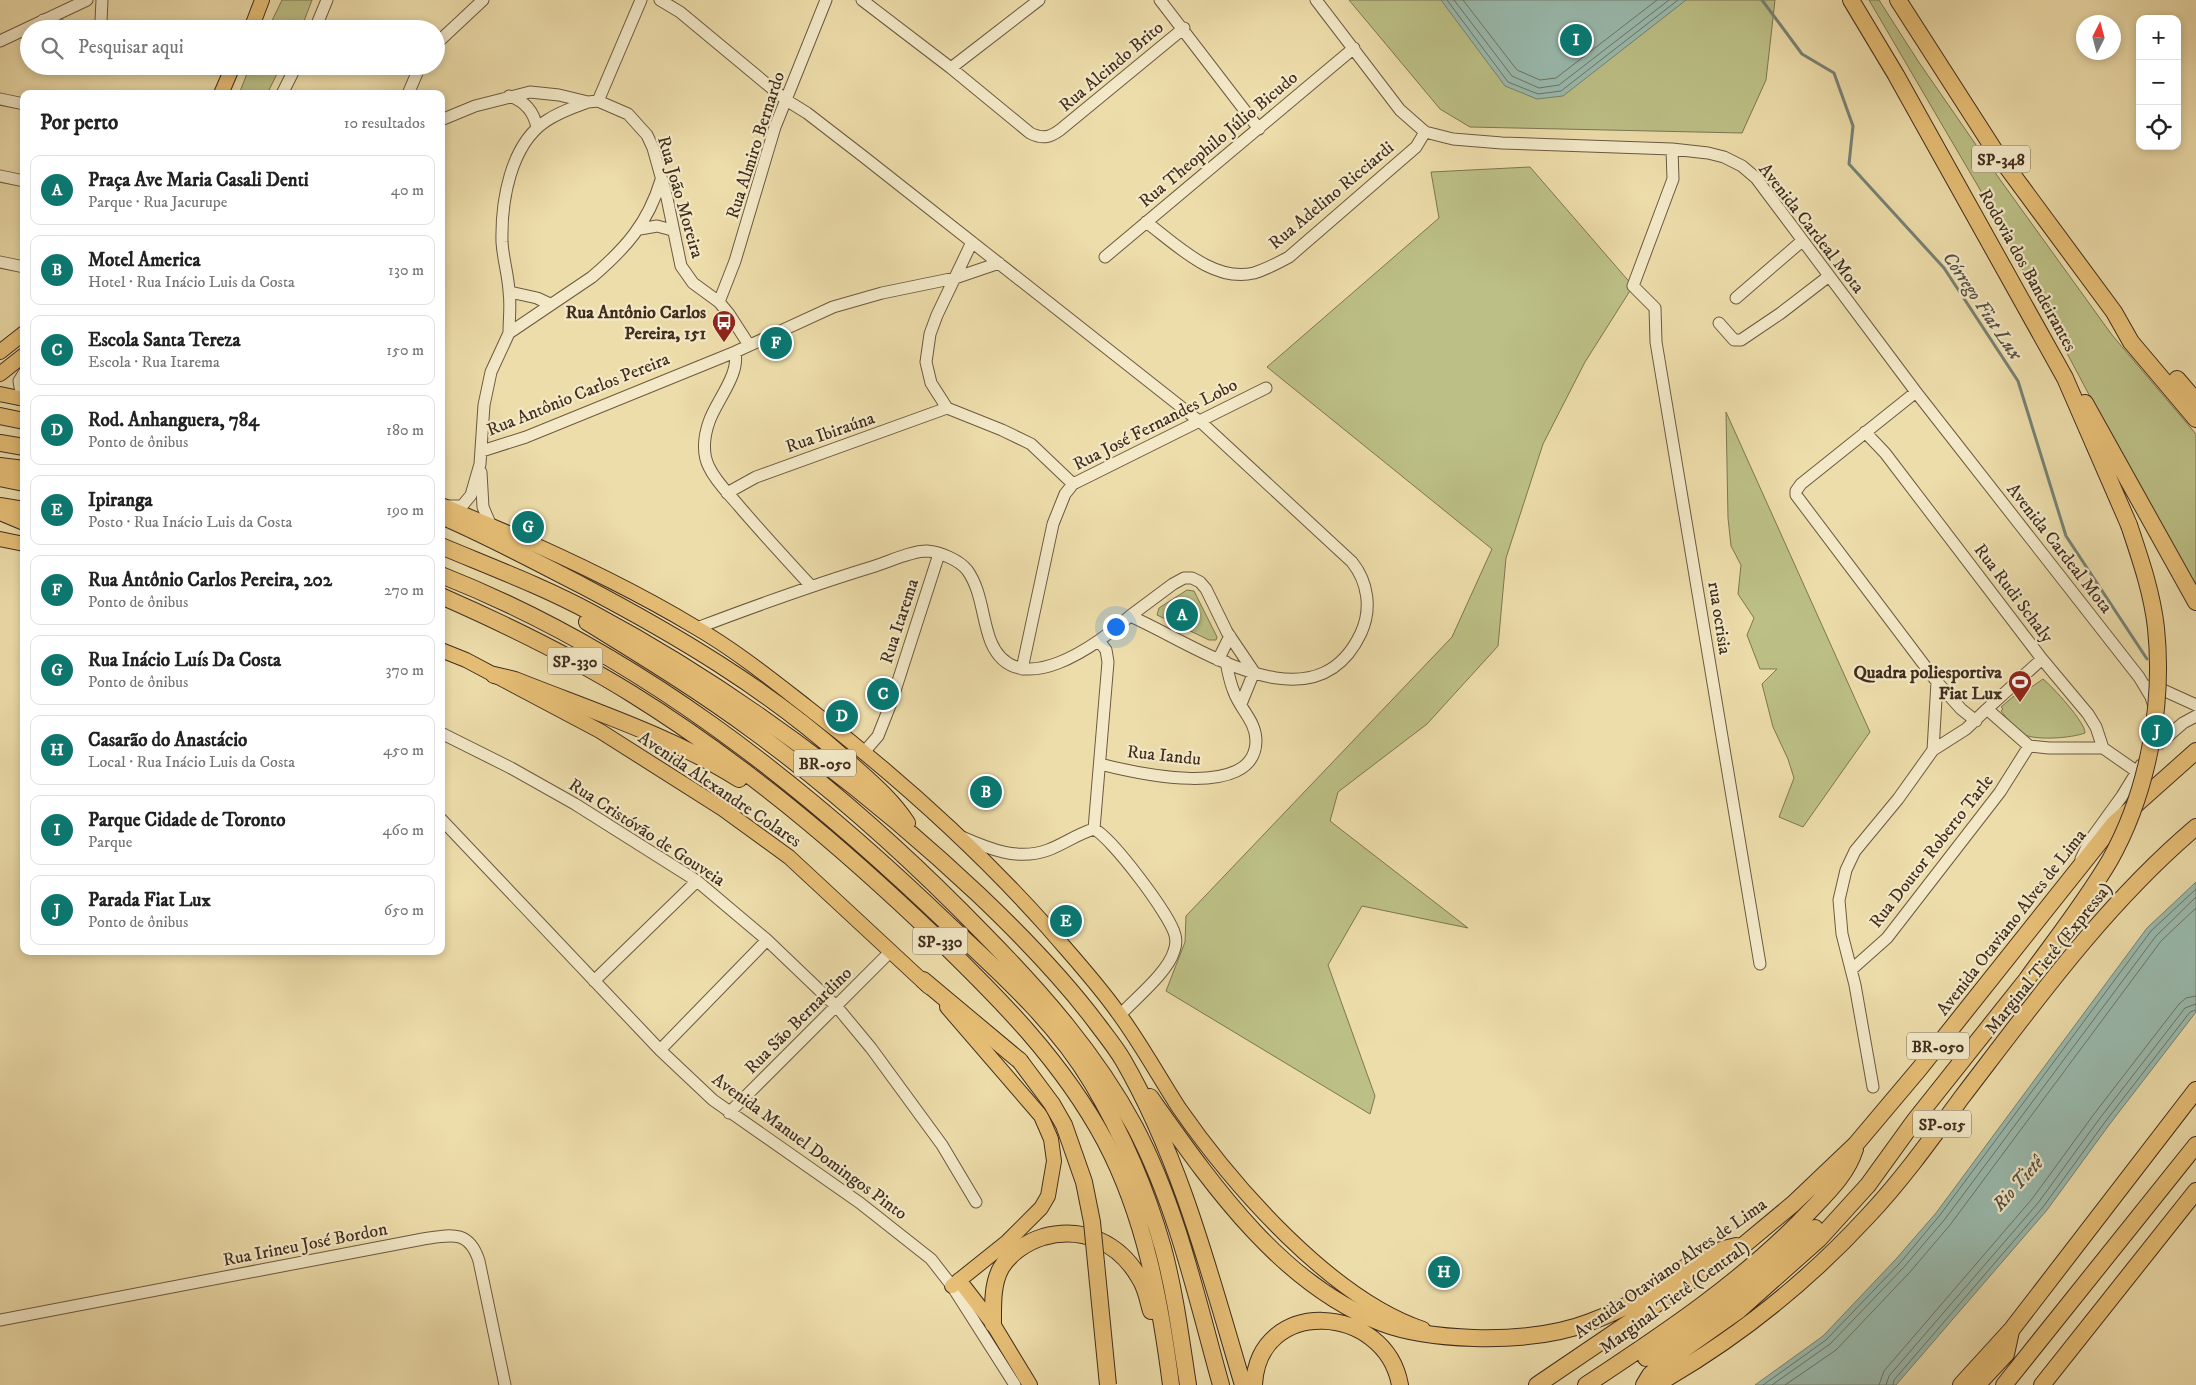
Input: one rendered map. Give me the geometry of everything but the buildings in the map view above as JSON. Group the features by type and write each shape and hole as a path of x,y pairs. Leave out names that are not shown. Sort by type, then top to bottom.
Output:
{"highway":[{"name":"Rodovia dos Bandeirantes","path":"1851,0 1901,84 2065,378"},
{"name":"Rodovia dos Bandeirantes","path":"1898,0 1995,151 2114,312"},
{"path":"2114,312 2127,322 2196,401"},
{"path":"2114,312 2130,342 2196,419"},
{"path":"2065,378 2086,404 2196,602"},
{"path":"1644,1385 1650,1375 1660,1366 1738,1311 1768,1286 1819,1239 1868,1185 1915,1120 2027,978 2110,860 2142,782 2148,754 2159,672 2156,627 2150,592 2129,525 2065,378"},
{"path":"0,416 20,420"},
{"path":"0,443 20,446"},
{"path":"0,466 20,469"},
{"path":"0,478 20,482"},
{"path":"445,511 489,537 663,628 713,658 812,730 895,804 916,836"},
{"path":"445,548 501,571 673,675 755,732 842,800 907,858 1039,991 1074,1033 1106,1077 1135,1128 1161,1186 1181,1244 1221,1385"},
{"name":"BR-050","path":"501,571 590,612 701,676 815,756 916,836 1033,946 1081,1002 1123,1058"},
{"path":"445,577 513,607 560,631 663,691 753,754 849,831 893,871 995,969 1068,1048 1090,1081 1128,1152 1164,1250 1188,1385"},
{"name":"SP-330","path":"445,598 504,624 631,693 708,744 786,803 904,907 1010,1009 1048,1053 1078,1095 1105,1142 1133,1204 1153,1269 1171,1385"},
{"path":"494,675 515,680 658,738 722,768 766,797 786,803"},
{"name":"Avenida Otaviano Alves de Lima","path":"1538,1385 1746,1244 1793,1204 1856,1144 1920,1068 2114,824 2196,751"},
{"path":"2157,784 2196,763"},
{"name":"Marginal Tietê (Expressa)","path":"1655,1385 1739,1332 1784,1296 1867,1217 1912,1163 2061,969 2128,893 2196,827"},
{"path":"923,980 1020,1061 1052,1104 1064,1125 1084,1182 1092,1222 1108,1385"},
{"path":"1123,1058 1216,1186 1276,1252 1330,1297 1382,1323 1405,1330 1446,1337 1518,1338 1590,1322 1639,1299 1671,1276 1713,1252 1746,1244"},
{"path":"1123,1058 1169,1156 1200,1240 1243,1385"},
{"path":"1961,1385 2012,1329 2196,1090"},
{"name":"Marginal Tietê (Central)","path":"1586,1385 1639,1350 1754,1266 1833,1188 1852,1161 1856,1144"},
{"path":"2004,1385 2196,1144"},
{"path":"1599,1385 1637,1364 1723,1304 1806,1236 1854,1190 1868,1185"},
{"path":"2042,1385 2196,1191"},
{"path":"993,1324 996,1283 1002,1268 1015,1252 1032,1240 1056,1233 1083,1234 1107,1244 1123,1257 1141,1280 1168,1364"},
{"path":"1254,1385 1258,1358 1265,1346 1276,1336 1305,1322 1322,1320 1340,1322 1370,1336 1392,1360 1400,1385"},
{"path":"1977,1385 2006,1354 2012,1329"}],"main road":[{"path":"254,20 262,0"},
{"path":"223,90 229,75"},
{"path":"0,352 20,336"},
{"path":"0,374 20,358"},
{"path":"0,394 20,397"},
{"path":"0,505 20,508"},
{"path":"445,510 491,526 607,579 697,628 751,664 865,751 961,836 1048,928 1120,1014 1180,1108 1204,1141 1296,1245 1327,1273 1376,1308 1417,1327 1446,1337"},
{"path":"0,513 20,521"},
{"path":"0,539 20,543"},
{"name":"Avenida Alexandre Colares","path":"445,652 494,675 600,732 723,809 789,857 923,980 1041,1116 1051,1139 1054,1161 1048,1196 1042,1208 1008,1242 956,1283"},
{"path":"956,1283 993,1324 1030,1385"}],"street":[{"path":"43,20 87,0"},
{"path":"101,20 102,0"},
{"path":"319,20 327,0"},
{"path":"445,36 483,0"},
{"path":"445,509 456,508 467,501 480,464 487,387 491,372 509,333 510,292 502,243 505,201 518,158 537,128 560,113 593,102 641,0"},
{"path":"660,0 680,12 786,100 826,128 1198,420 1352,562 1361,573 1366,587 1367,601 1361,632 1346,655 1332,667 1312,677 1293,680 1254,672 1222,661 1130,616"},
{"name":"Rua Almiro Bernardo","path":"719,302 735,262 775,128 826,0"},
{"path":"862,0 951,68 1038,0"},
{"path":"1160,0 1184,28 1259,129"},
{"name":"Avenida Cardeal Mota","path":"1316,0 1400,110 1425,132 1453,139 1502,143 1672,149 1716,155 1742,166 1756,178 1916,392 2138,677 2156,710 2164,738"},
{"name":"Rua Alcindo Brito","path":"951,68 1030,133 1044,138 1051,137 1184,28"},
{"path":"0,41 20,31"},
{"name":"Rua Theophilo Júlio Bicudo","path":"1105,257 1354,48"},
{"path":"284,90 292,75"},
{"path":"410,90 416,75"},
{"name":"Rua João Moreira","path":"445,119 509,96 530,92 559,95 593,102 628,114 642,129 653,148 671,217 678,256 686,274 719,302 738,326 749,345"},
{"path":"509,96 520,99 527,105 537,128"},
{"path":"0,99 20,103"},
{"name":"Rua Adelino Ricciardi","path":"1146,222 1209,268 1228,273 1252,273 1269,268 1289,257 1416,147 1425,132"},
{"name":"rua ocrisia","path":"1672,149 1673,179 1633,286 1655,308 1656,342 1760,964"},
{"path":"0,176 20,180"},
{"path":"509,333 550,304 592,278 640,229 661,180"},
{"path":"640,229 657,226 672,230"},
{"path":"1736,298 1802,241"},
{"path":"972,242 930,334 926,362 931,383 947,408 1002,430 1030,444 1073,484"},
{"path":"0,262 20,266"},
{"name":"Rua Antônio Carlos Pereira","path":"482,451 526,437 736,352 833,307 882,293 955,278 999,263"},
{"path":"1719,324 1734,340 1741,340 1781,313 1829,276"},
{"path":"510,292 537,298 550,304"},
{"path":"736,352 734,367 709,422 704,440 709,468 727,492 812,586"},
{"name":"Rua José Fernandes Lobo","path":"1022,669 1052,524 1066,494 1073,484 1198,420 1266,388"},
{"path":"1916,392 1801,484 1796,491 1796,495 1938,682 1961,709 1976,721"},
{"name":"Rua Ibiraúna","path":"727,492 764,474 947,408"},
{"name":"Rua Rudi Schaly","path":"1865,432 1884,453 2042,659 2088,714 2096,727 2104,748"},
{"path":"480,464 483,507 491,526"},
{"path":"697,628 812,586 926,551 951,558 967,570 997,655 1007,664 1022,669 1048,667 1099,641 1173,584 1184,578 1192,578 1200,582 1206,589 1230,636 1254,672"},
{"name":"Rua Itarema","path":"865,751 878,736 891,703 939,554"},
{"path":"1222,661 1230,636"},
{"path":"1094,829 1108,662 1106,650 1099,641"},
{"path":"1873,1088 1852,970 1842,934 1839,900 1846,870 1855,851 1898,799 1934,750 1976,721 2042,659"},
{"name":"Rua Iandu","path":"1100,764 1157,776 1192,778 1220,776 1238,771 1252,759 1256,739 1250,718 1234,694 1222,661"},
{"path":"1241,704 1254,672"},
{"name":"Avenida Cardeal Mota","path":"2138,677 2173,696 2196,705"},
{"path":"1934,750 1938,682"},
{"path":"1987,709 2030,746 2104,748 2136,771"},
{"path":"2078,867 2091,839 2122,796 2136,771 2164,738 2196,716"},
{"name":"Rua Cristóvão de Gouveia","path":"445,735 512,768 574,804 697,881 768,940 837,1007 897,1082 942,1145 976,1202"},
{"name":"Rua Doutor Roberto Tarle","path":"1852,970 1887,938 2000,792 2030,746"},
{"name":"Avenida Manuel Domingos Pinto","path":"445,823 660,1050 729,1113 891,1226 956,1283 1015,1385"},
{"path":"961,836 994,851 1023,854 1048,850 1076,835 1094,829 1102,833 1114,845 1169,921 1175,935 1174,951 1167,966 1120,1014"},
{"path":"594,981 697,881"},
{"path":"660,1050 768,940"},
{"name":"Rua São Bernardino","path":"729,1113 892,951"},
{"name":"Rua Irineu José Bordon","path":"0,1320 423,1239 458,1236 465,1238 472,1244 479,1261 505,1385"}],"green space":[{"path":"282,0 312,0 304,20 272,20"},
{"path":"1349,0 1775,0 1766,80 1742,133 1470,127 1440,109"},
{"path":"1869,0 1879,0 1918,61 2001,181 2112,335 2196,434 2196,587 2095,406 1982,193"},
{"path":"246,75 276,75 269,90 241,90"},
{"path":"1530,167 1633,286 1585,362 1543,444 1506,558 1498,646 1427,724 1338,792 1330,821 1468,928 1362,906 1328,965 1375,1096 1370,1114 1166,991 1185,942 1186,916 1452,637 1492,549 1267,367 1439,218 1431,172"},
{"path":"1726,412 1870,732 1803,827 1779,817 1794,778 1788,759 1773,727 1762,684 1777,669 1760,669 1747,635 1754,618 1738,594 1741,565 1731,546 1728,518"},
{"path":"1187,590 1194,591 1217,637 1216,640 1209,640 1157,615 1159,608"},
{"path":"2043,679 2075,713 2085,733 2054,738 2036,738 2023,734 2001,711 2003,709 2001,707 2027,685 2030,688"}],"water":[{"path":"1441,0 1686,0 1563,96 1537,99 1505,86"},
{"name":"Rio Tietê","path":"2196,882 2196,1012 2109,1125 2047,1210 1896,1385 1755,1385 1823,1336 1896,1259 1936,1213 2147,928"}],"waterway":[{"name":"Córrego Fiat Lux","path":"1762,0 1802,54 1834,73 1853,126 1849,164 1944,268 2018,381 2066,536 2147,659"}],"place":[{"name":"Parque Cidade de Toronto","path":"1576,40"},
{"name":"Rua Antônio Carlos Pereira, 151","path":"724,343"},
{"name":"Rua Antônio Carlos Pereira, 202","path":"776,343"},
{"name":"Rua Inácio Luís Da Costa","path":"528,527"},
{"name":"Praça Ave Maria Casali Denti","path":"1182,615"},
{"name":"Escola Santa Tereza","path":"883,694"},
{"name":"Quadra poliesportiva Fiat Lux","path":"2020,703"},
{"name":"Rod. Anhanguera, 784","path":"842,716"},
{"name":"Parada Fiat Lux","path":"2157,731"},
{"name":"Motel America","path":"986,792"},
{"name":"Ipiranga","path":"1066,921"},
{"name":"Casarão do Anastácio","path":"1444,1272"}]}
